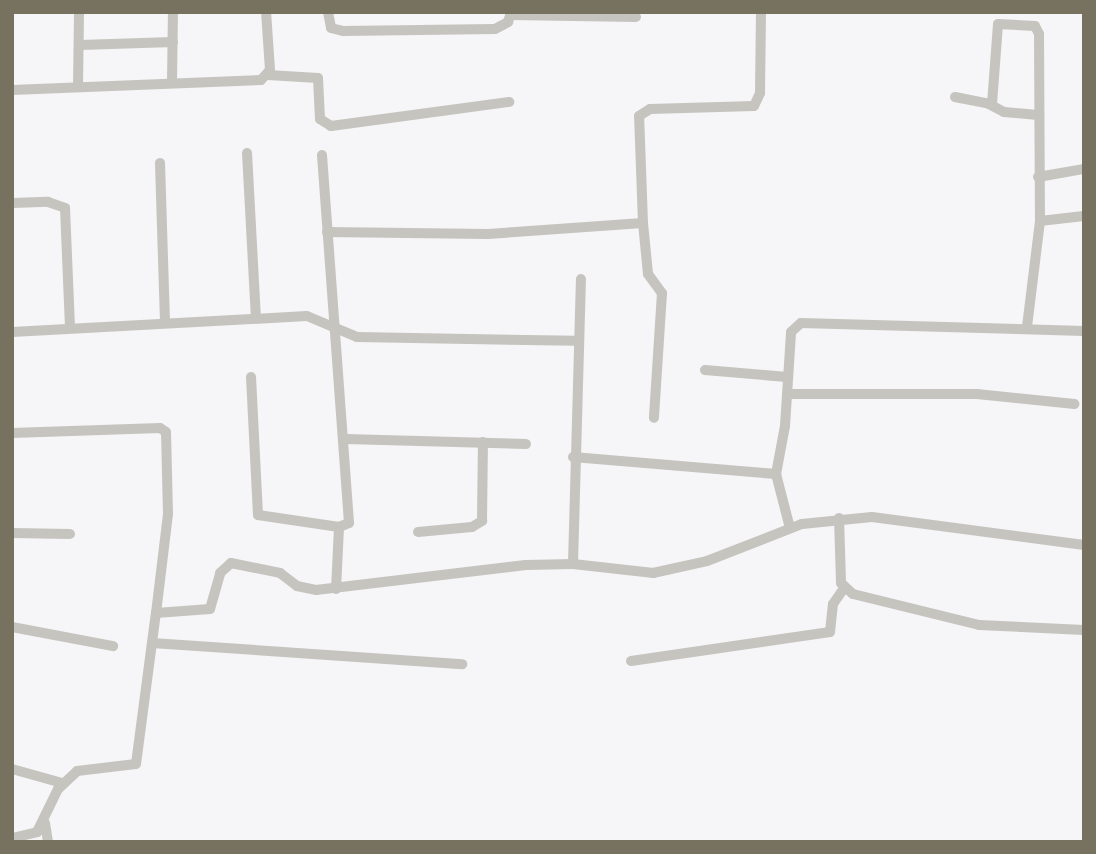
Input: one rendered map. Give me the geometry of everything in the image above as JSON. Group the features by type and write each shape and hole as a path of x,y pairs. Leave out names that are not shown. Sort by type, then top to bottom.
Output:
{"street":[{"path":"78,86 79,12"},
{"path":"172,81 173,12"},
{"path":"266,12 268,75"},
{"path":"328,12 331,28 343,31 495,29 508,22 511,13 636,17"},
{"path":"654,418 662,293 648,274 639,116 650,109 754,106 760,93 761,12"},
{"path":"992,104 998,24 1030,24 1039,34 1040,221 1027,327"},
{"path":"80,46 173,42"},
{"path":"12,90 172,81 261,80 268,75 318,78 320,119 331,127 509,102"},
{"path":"955,97 992,104 1004,112 1038,115"},
{"path":"247,153 256,318"},
{"path":"251,377 258,515 339,527 352,519 334,328 322,155"},
{"path":"160,163 165,321"},
{"path":"1038,177 1084,169"},
{"path":"12,203 48,202 65,208 70,328"},
{"path":"1040,221 1084,216"},
{"path":"327,232 488,234 643,223"},
{"path":"573,564 576,341 581,279"},
{"path":"12,332 165,321 307,316 357,337 576,341"},
{"path":"790,528 776,474 787,394 791,332 801,323 1027,327 1084,331"},
{"path":"705,369 787,377"},
{"path":"787,394 977,394 1074,404"},
{"path":"12,433 160,428 166,432 168,514 139,760 130,767 77,771 62,783 45,823 34,835 12,838"},
{"path":"346,439 526,444"},
{"path":"418,532 472,527 482,521 484,442"},
{"path":"573,457 776,474"},
{"path":"156,613 210,609 222,568 231,563 280,572 301,588 336,589 526,565 573,564 629,573 661,572 707,561 790,528 839,518 872,517 1084,545"},
{"path":"631,661 830,632 833,604 844,588 839,518"},
{"path":"336,589 339,527"},
{"path":"12,533 69,534"},
{"path":"844,588 853,594 979,625 1084,630"},
{"path":"12,627 113,646"},
{"path":"152,643 462,664"},
{"path":"12,769 62,783"},
{"path":"45,823 48,842"}]}
